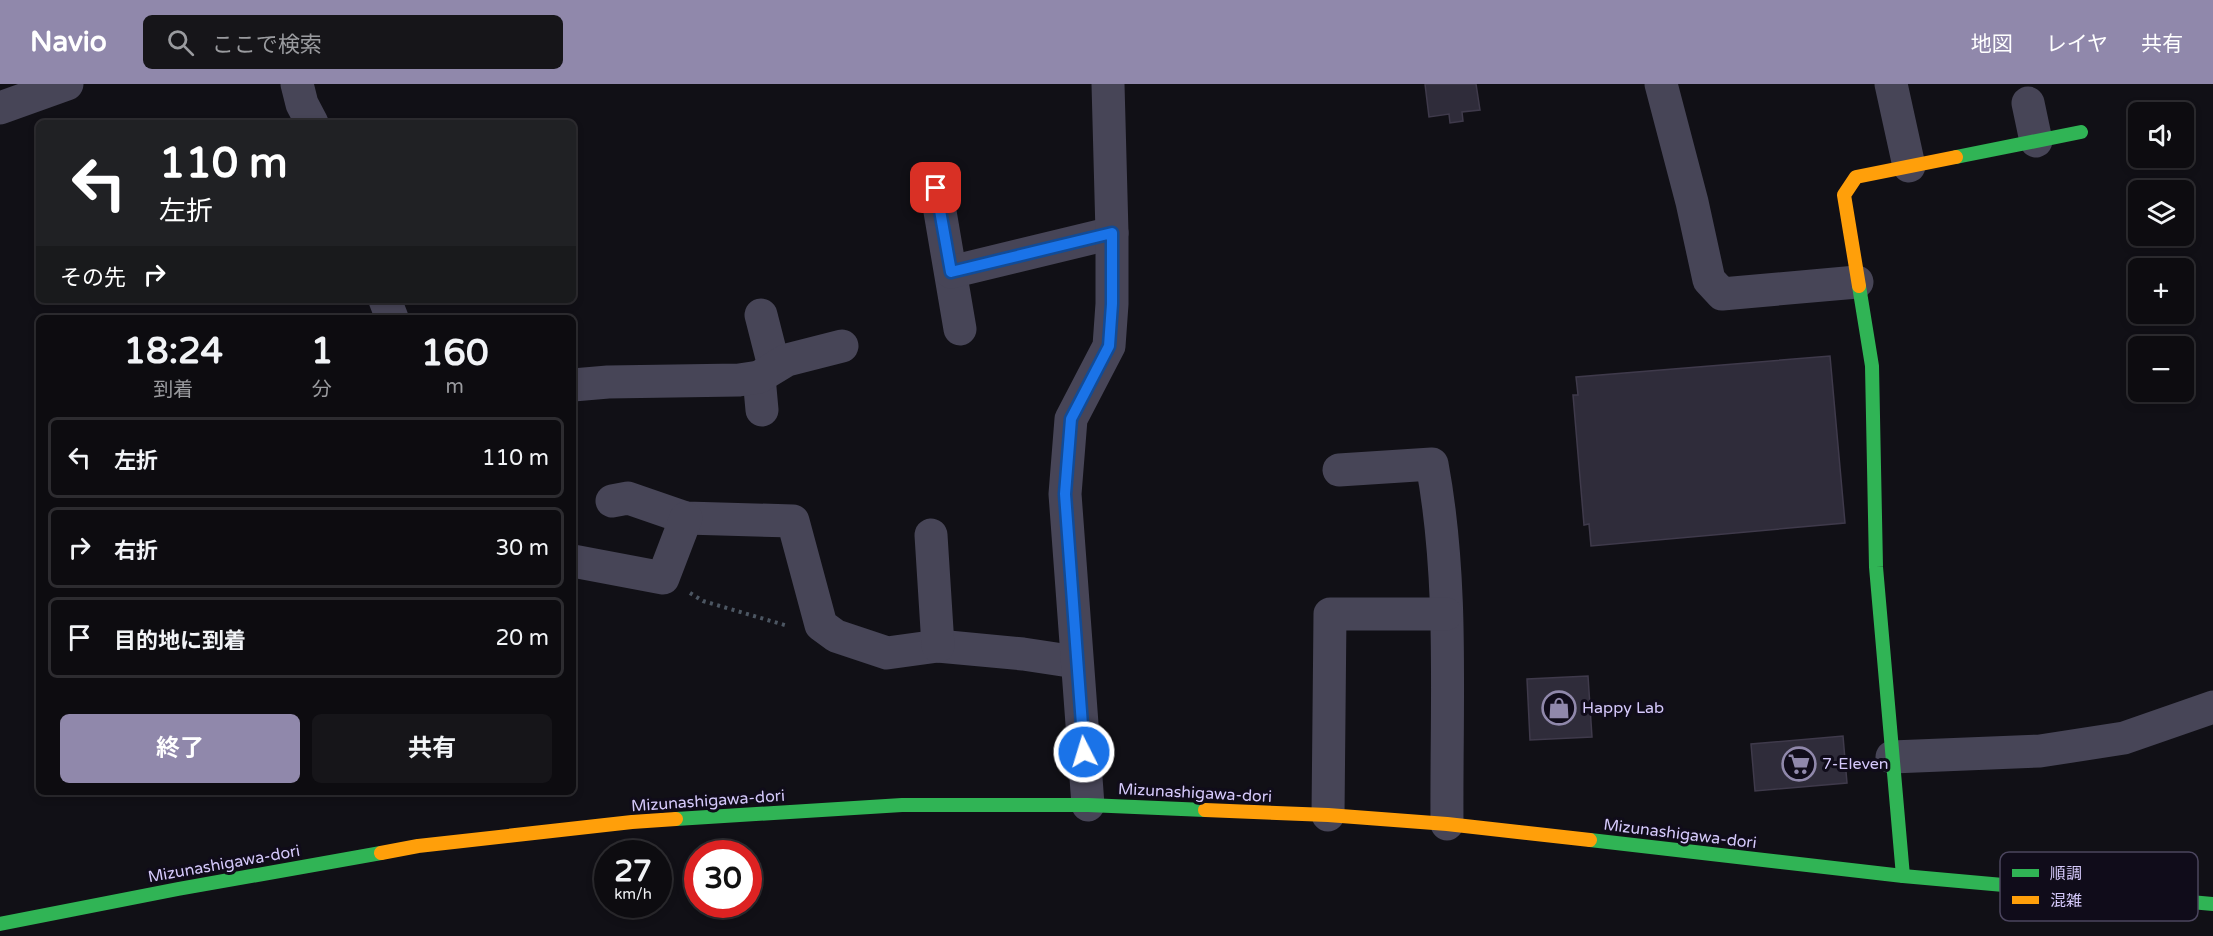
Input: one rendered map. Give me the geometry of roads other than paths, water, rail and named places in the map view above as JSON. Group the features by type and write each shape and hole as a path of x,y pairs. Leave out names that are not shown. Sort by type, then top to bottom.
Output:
{"street":[{"path":"0,108 67,84"},
{"path":"297,84 302,104 310,120"},
{"path":"1088,805 1065,494 1071,419 1109,346 1112,304 1112,233 1108,84"},
{"path":"1661,84 1692,202 1708,280 1722,294 1857,282"},
{"path":"1891,84 1909,166"},
{"path":"2028,103 2036,141"},
{"path":"1903,876 1876,567 1872,366 1844,195 1856,177 2082,132"},
{"path":"936,188 960,329"},
{"path":"951,272 1112,233"},
{"path":"761,315 766,372 762,410"},
{"path":"576,386 608,382 738,380 766,372 787,360 842,346"},
{"path":"1339,470 1432,464 1440,506 1446,614 1447,824"},
{"path":"612,501 628,498 687,518 793,521 821,624 836,636 887,653 938,646 1023,654 1076,662"},
{"path":"576,562 663,578 687,518"},
{"path":"931,535 938,646"},
{"path":"1328,815 1330,614 1446,614"},
{"path":"1892,757 2040,751 2124,738 2213,707"},
{"name":"Mizunashigawa-dori","path":"0,924 418,846 632,822 902,805 1088,805 1328,815 1447,824 1903,876 2000,885"},
{"name":"Mizunashigawa-dori","path":"2198,903 2213,904"}],"place":[{"name":"Happy Lab","path":"1559,708"},
{"name":"7-Eleven","path":"1799,764"}]}
